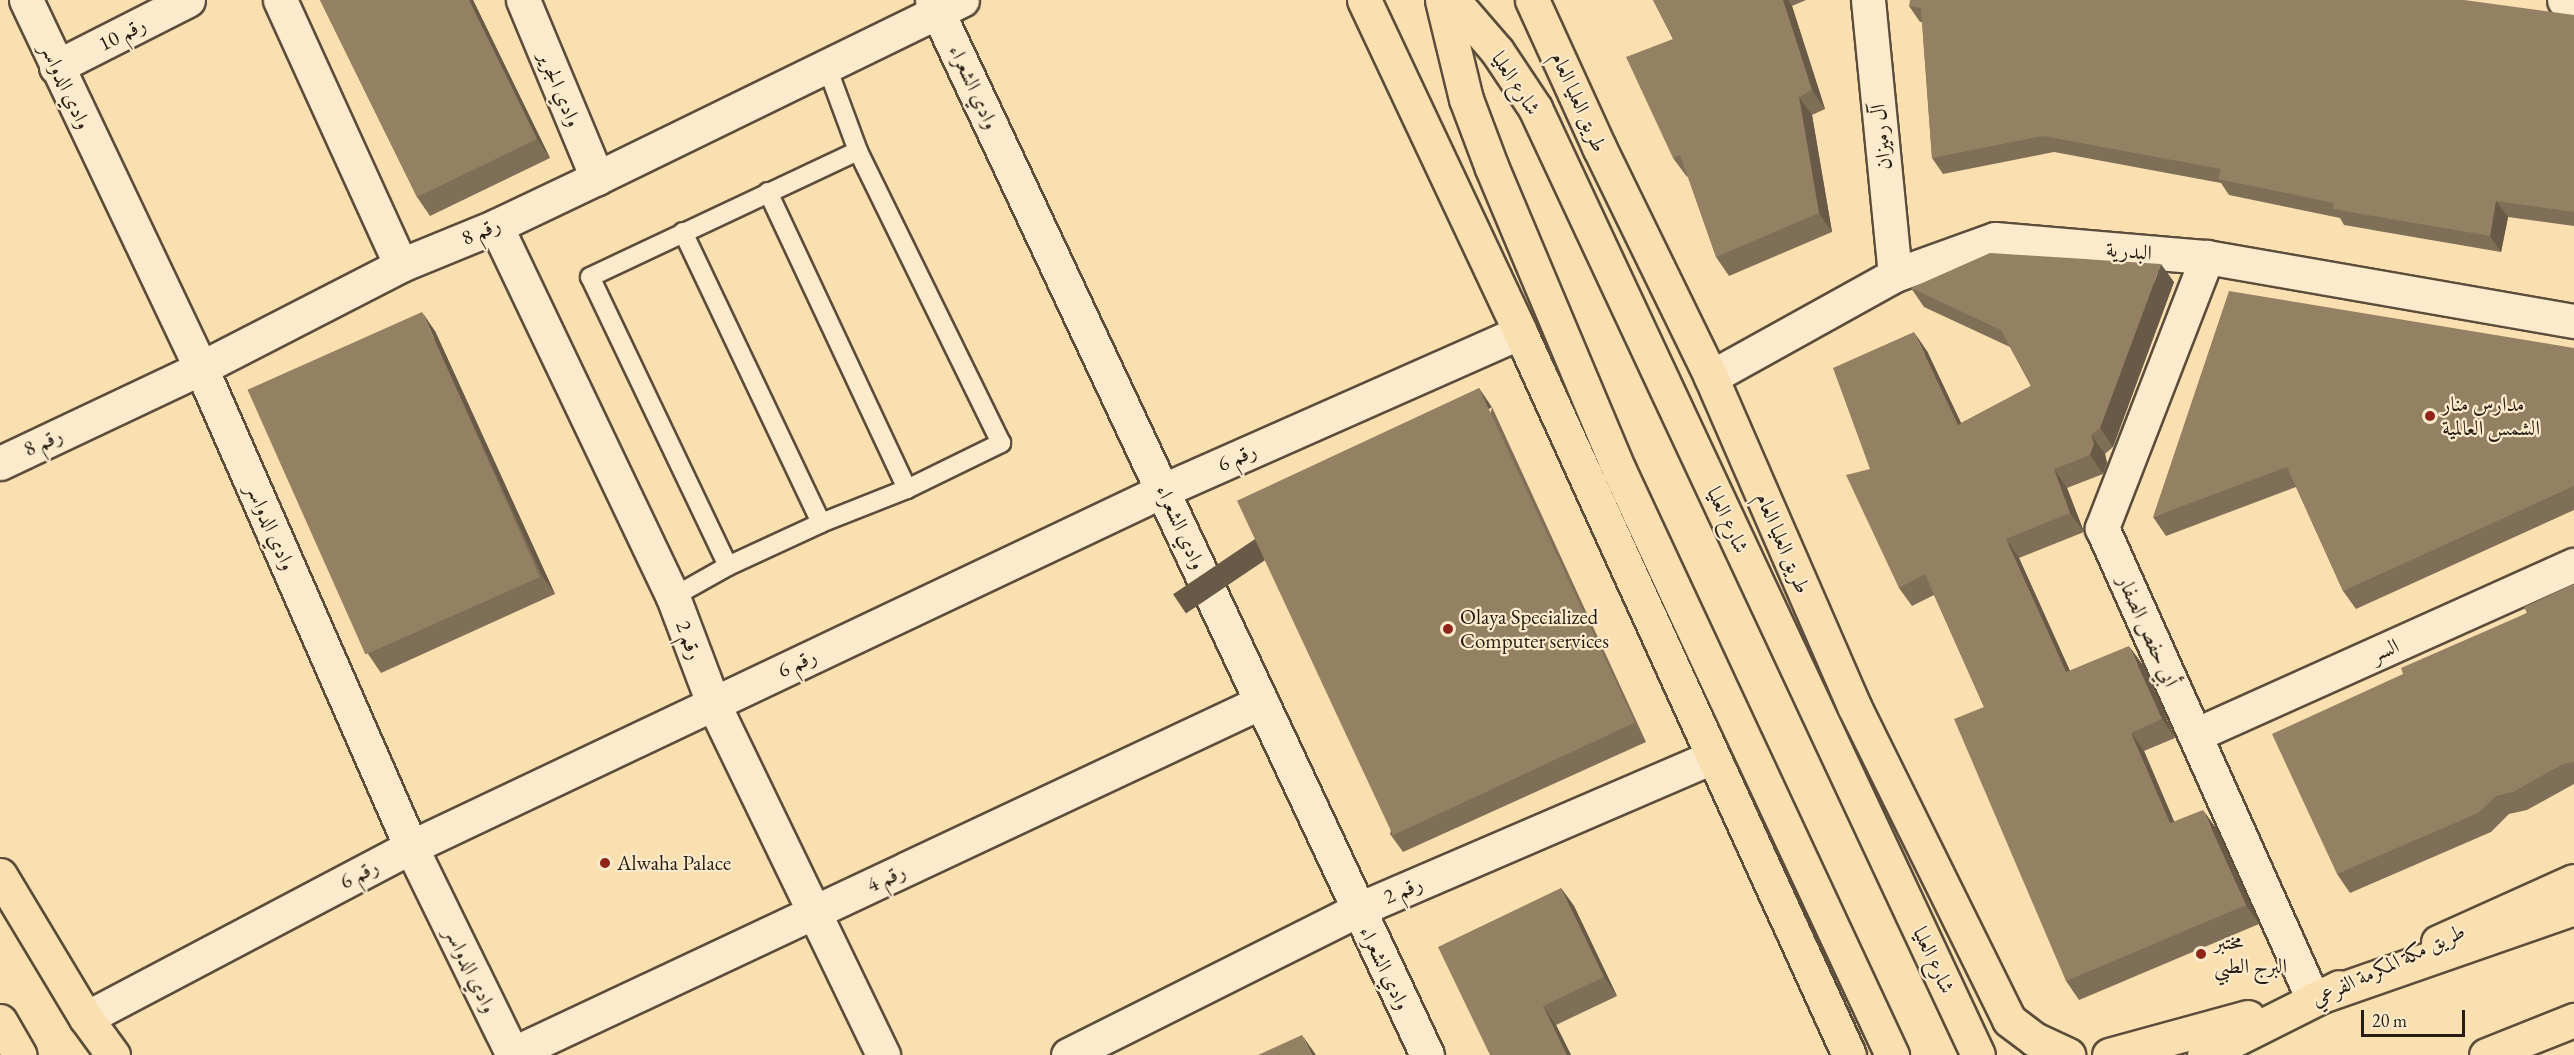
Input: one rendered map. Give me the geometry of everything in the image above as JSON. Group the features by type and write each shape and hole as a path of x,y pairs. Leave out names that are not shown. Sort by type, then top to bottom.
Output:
{"main road":[{"path":"1364,0 1520,332 1849,1055"},
{"name":"شارع العليا","path":"1442,0 1466,99 1492,168 1619,470 1892,1055"},
{"name":"شارع العليا","path":"1453,0 1497,51 1535,108 1978,1055"},
{"name":"طريق العليا العام","path":"1532,0 1599,147 1711,377 1854,706 2009,1020 2034,1039 2069,1055"},
{"path":"0,874 86,1018 112,1055"},
{"name":"طريق مكة المكرمة الفرعي","path":"2204,1055 2313,999 2574,880"},
{"path":"2109,1055 2313,999 2574,908"},
{"path":"2233,1055 2313,999"},
{"path":"0,1021 20,1055"},
{"path":"2486,1055 2574,1022"},
{"path":"2507,1055 2574,1022"}],"street":[{"name":"وادي الدواسر","path":"27,0 56,68 201,368 411,847 512,1054"},
{"name":"رقم 10","path":"56,68 188,0"},
{"path":"280,0 401,265"},
{"name":"وادي الجرير","path":"523,0 597,178"},
{"name":"آل رميزان","path":"1868,0 1895,275"},
{"path":"2564,0 2574,2"},
{"name":"رقم 8","path":"0,463 201,368 401,265 496,225 827,68 944,4"},
{"name":"وادي الشعراء","path":"944,4 1261,702 1427,1055"},
{"name":"رقم 2","path":"496,225 673,597 713,703 883,1055"},
{"name":"البدرية","path":"1711,377 1895,275 1995,239 2207,257 2574,321"},
{"name":"أبي حفص الصفار","path":"2207,257 2102,528 2313,999"},
{"name":"رقم 6","path":"86,1018 411,847 1164,490 1520,332"},
{"name":"السر","path":"2195,735 2574,565"},
{"name":"رقم 4","path":"512,1054 1261,702"},
{"name":"رقم 2","path":"1068,1055 1357,910 1713,757"}],"lane":[{"path":"673,597 728,566 821,523 907,489 1001,443 858,151 827,68"},
{"path":"728,566 590,277 858,151"},
{"path":"768,192 907,489"},
{"path":"683,232 821,523"}],"building":[{"path":"320,0 469,0 537,139 417,197"},
{"path":"1653,0 1783,0 1812,90 1799,97 1819,213 1716,257 1680,155 1673,158 1626,57 1673,39"},
{"path":"1910,0 2464,0 2574,15 2574,212 2496,201 2490,236 2333,209 2334,203 2218,179 2221,169 2043,136 1932,158 1921,8 1909,6"},
{"path":"1990,253 2161,264 2100,428 2091,435 2094,444 2090,455 2054,469 2070,513 2006,539 2066,672 2129,646 2162,719 2131,733 2170,823 2203,810 2246,905 2066,981 1954,719 1984,707 1925,574 1899,588 1846,475 1870,469 1833,368 1914,332 1958,425 2031,386 2001,330 1911,288"},
{"path":"2229,291 2574,348 2574,486 2343,591 2287,467 2153,517"},
{"path":"422,312 540,577 365,655 248,390"},
{"name":"Olaya Specialized Computer services","path":"1479,388 1635,722 1393,835 1237,501"},
{"path":"2574,584 2574,762 2563,764 2513,792 2496,796 2478,813 2337,874 2272,734 2403,674 2401,668 2527,613 2524,607"},
{"path":"1561,888 1604,977 1543,1006 1567,1055 1490,1055 1438,947"},
{"path":"1302,1035 1312,1055 1258,1055"}],"place":[{"name":"مدارس منار الشمس العالمية","path":"2430,416"},
{"name":"Olaya Specialized Computer services","path":"1448,629"},
{"name":"Alwaha Palace","path":"605,863"},
{"name":"مختبر البرج الطبي","path":"2201,954"}]}
